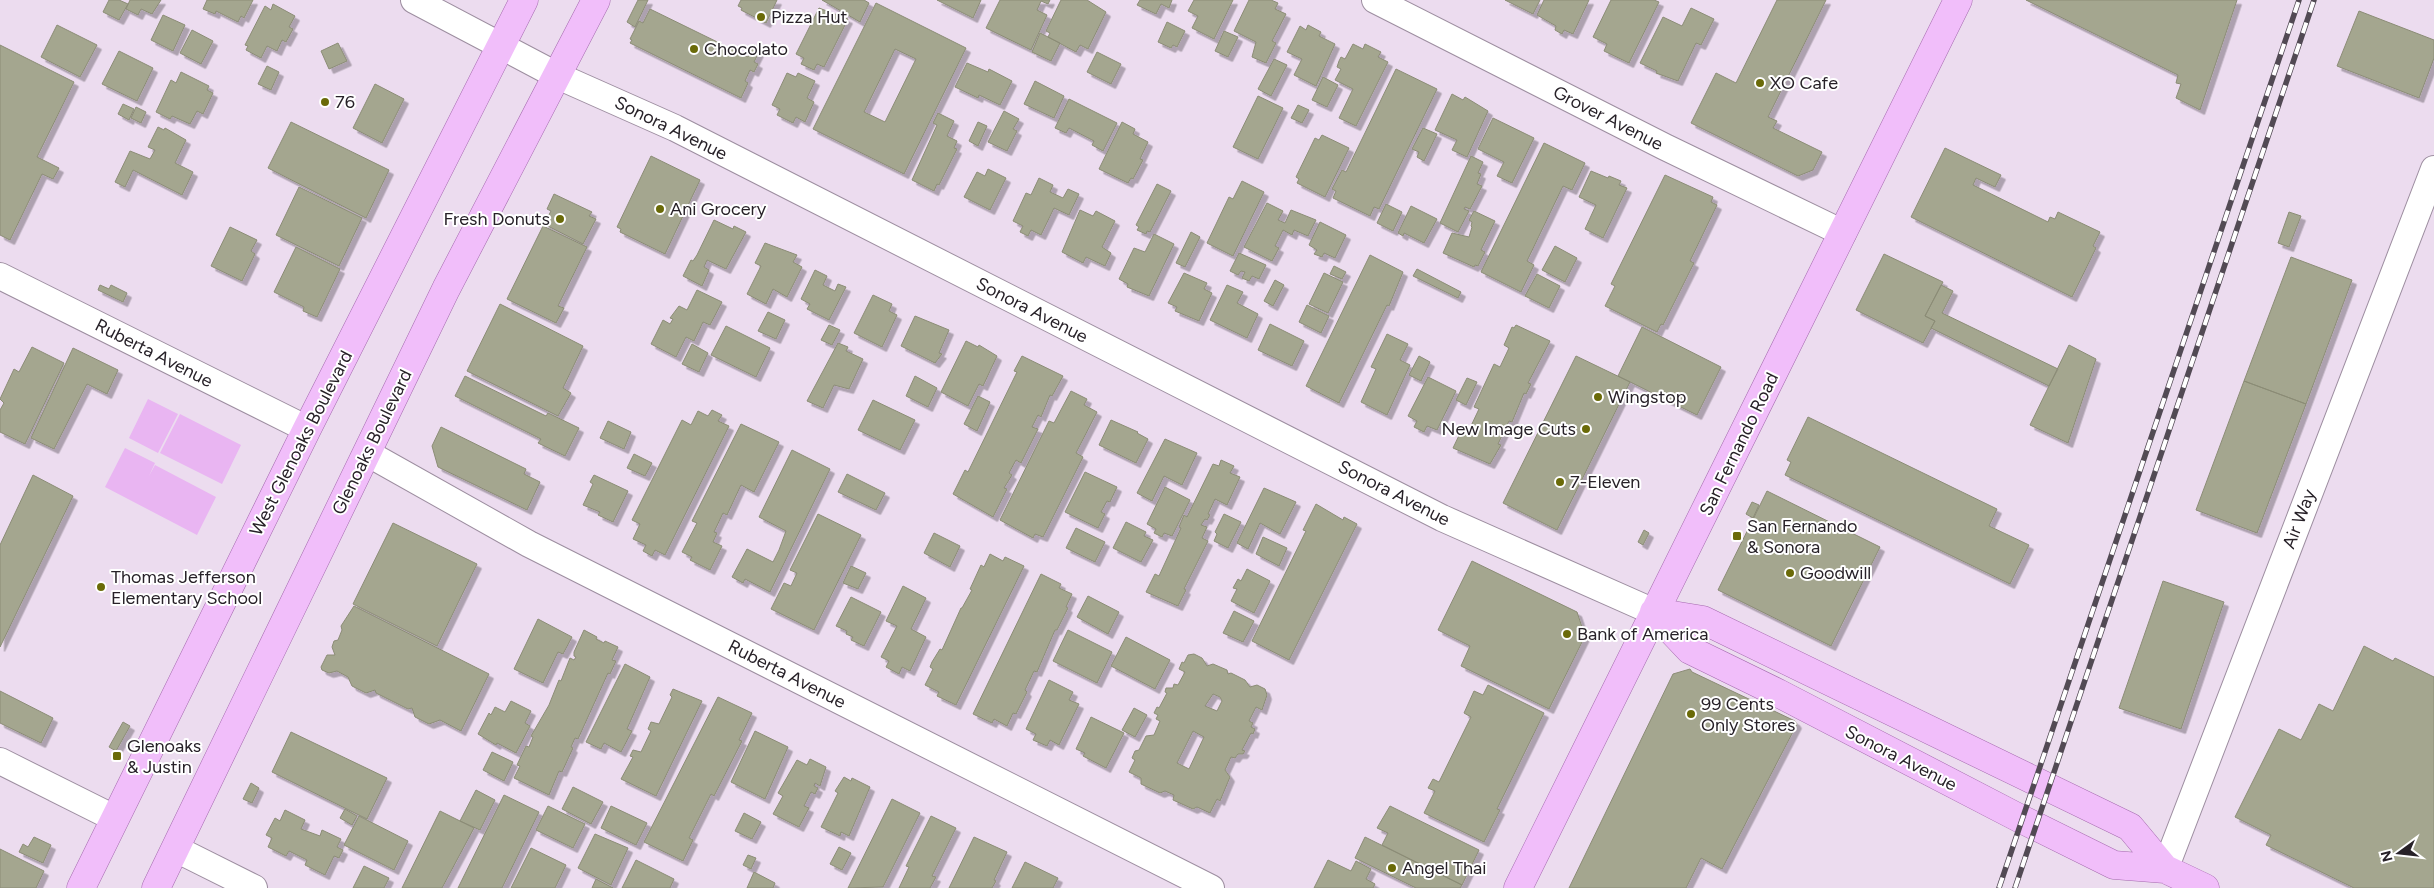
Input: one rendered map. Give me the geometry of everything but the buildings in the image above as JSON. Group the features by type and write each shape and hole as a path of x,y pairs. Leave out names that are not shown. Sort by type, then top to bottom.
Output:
{"main road":[{"name":"West Glenoaks Boulevard","path":"81,888 307,429 524,0"},
{"name":"Glenoaks Boulevard","path":"156,888 446,289 596,0"},
{"name":"San Fernando Road","path":"1518,888 1958,0"},
{"name":"Sonora Avenue","path":"1654,612 1690,650 1778,693 1895,755 2114,866 2165,869 2205,888"},
{"name":"Sonora Avenue","path":"1654,612 1703,620 1855,692 1970,751 2130,827 2165,869"},
{"path":"1778,693 1797,682 1941,758 1953,759 1970,751"}],"street":[{"name":"Sonora Avenue","path":"414,0 558,76 675,128 1442,518 1654,612"},
{"name":"Grover Avenue","path":"1375,0 1665,147 1843,233"},
{"name":"Air Way","path":"2165,869 2434,169"},
{"name":"Ruberta Avenue","path":"0,276 307,429"},
{"name":"Ruberta Avenue","path":"367,453 529,544 1211,888"},
{"path":"0,761 114,818"},
{"path":"176,848 254,888"}],"shaded area":[{"path":"148,399 178,414 158,453 129,438"},
{"path":"180,414 241,445 222,484 160,453"},
{"path":"125,448 155,463 149,476 155,465 216,497 197,535 105,487"}],"railway":[{"path":"1999,888 2299,0"},
{"path":"2015,888 2314,0"}],"place":[{"name":"Pizza Hut","path":"761,17"},
{"name":"Chocolato","path":"694,49"},
{"name":"XO Cafe","path":"1760,83"},
{"name":"76","path":"325,102"},
{"name":"Ani Grocery","path":"660,209"},
{"name":"Fresh Donuts","path":"560,219"},
{"name":"Wingstop","path":"1598,397"},
{"name":"New Image Cuts","path":"1586,429"},
{"name":"7-Eleven","path":"1560,482"},
{"name":"San Fernando & Sonora","path":"1737,536"},
{"name":"Goodwill","path":"1790,573"},
{"name":"Thomas Jefferson Elementary School","path":"101,587"},
{"name":"Bank of America","path":"1567,634"},
{"name":"99 Cents Only Stores","path":"1691,714"},
{"name":"Glenoaks & Justin","path":"117,756"},
{"name":"Angel Thai","path":"1392,868"}]}
